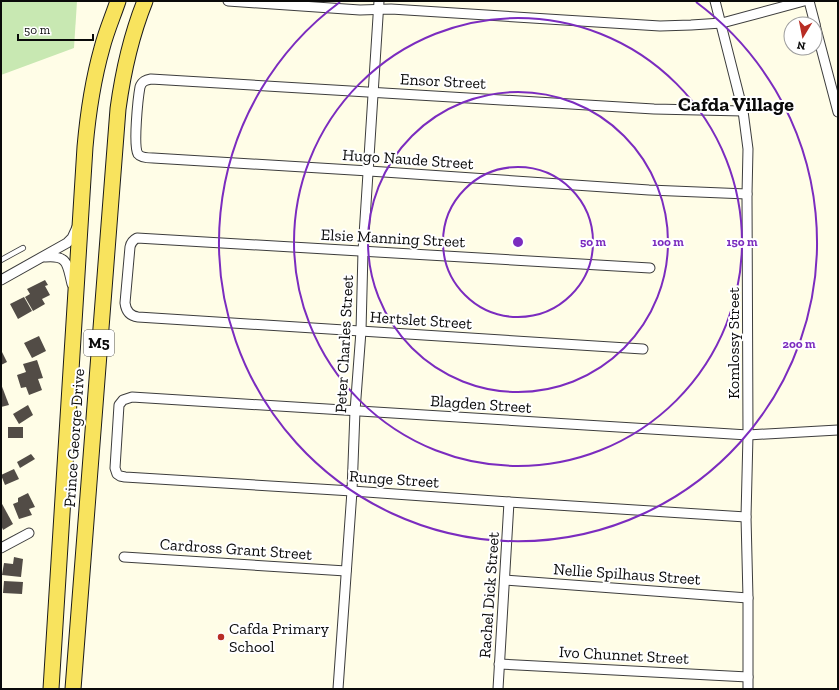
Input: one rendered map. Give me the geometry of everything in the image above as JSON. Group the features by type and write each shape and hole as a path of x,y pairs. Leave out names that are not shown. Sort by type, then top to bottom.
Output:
{"main road":[{"name":"Prince George Drive","path":"51,689 85,147 92,91 102,47 118,1"},
{"name":"Prince George Drive","path":"73,689 118,109 128,54 145,1"}],"street":[{"path":"228,1 360,10 379,5 391,9 660,26 722,23 804,1"},
{"name":"Komlossy Street","path":"715,1 744,111 748,149 748,435 746,517 748,689"},
{"path":"809,1 813,16"},
{"name":"Peter Charles Street","path":"338,689 352,491 355,411 361,331 363,251 379,5"},
{"path":"823,55 838,112"},
{"name":"Ensor Street","path":"142,83 151,79 374,93 654,108 744,111"},
{"name":"Hugo Naude Street","path":"142,83 139,96 136,132 137,150 140,155 153,158 649,190 747,194"},
{"path":"1,280 67,243 72,238 80,215"},
{"name":"Elsie Manning Street","path":"134,240 137,238 142,238 650,268"},
{"name":"Hertslet Street","path":"134,240 131,242 130,247 125,303 129,314 133,316 643,349"},
{"path":"42,258 56,256 65,262 69,269 75,297"},
{"name":"Blagden Street","path":"123,400 132,397 748,435 838,430"},
{"name":"Runge Street","path":"123,400 119,405 115,468 117,474 125,477 746,517"},
{"name":"Rachel Dick Street","path":"498,689 509,502"},
{"path":"1,548 29,533"},
{"name":"Cardross Grant Street","path":"124,557 346,571"},
{"name":"Nellie Spilhaus Street","path":"505,580 748,598"},
{"name":"Ivo Chunnet Street","path":"499,664 748,677"}],"lane":[{"path":"1,260 23,248"}],"green space":[{"path":"1,1 77,1 74,48 1,75"}],"building":[{"path":"45,280 48,285 45,286 50,295 42,299 45,304 33,311 25,297 30,294 27,289"},
{"path":"24,297 32,311 18,319 10,304"},
{"path":"39,336 46,351 32,358 24,343"},
{"path":"1,350 7,362 1,365"},
{"path":"37,360 43,378 38,379 42,390 29,395 26,387 21,388 17,375 26,372 23,364"},
{"path":"1,384 9,405 1,407"},
{"path":"28,405 33,415 19,424 13,414"},
{"path":"8,427 23,427 23,438 8,438"},
{"path":"31,454 35,459 20,468 17,462"},
{"path":"14,469 19,479 5,485 1,475"},
{"path":"28,493 35,507 29,509 32,515 19,519 13,504 18,502 18,498"},
{"path":"1,502 13,524 3,530 1,525"},
{"path":"14,557 23,559 21,577 2,575 4,563 13,564"},
{"path":"4,581 23,582 22,594 3,593"}],"place":[{"name":"Cafda Primary School","path":"221,637"}],"district":[{"name":"Cafda Village","path":"736,104"}]}
